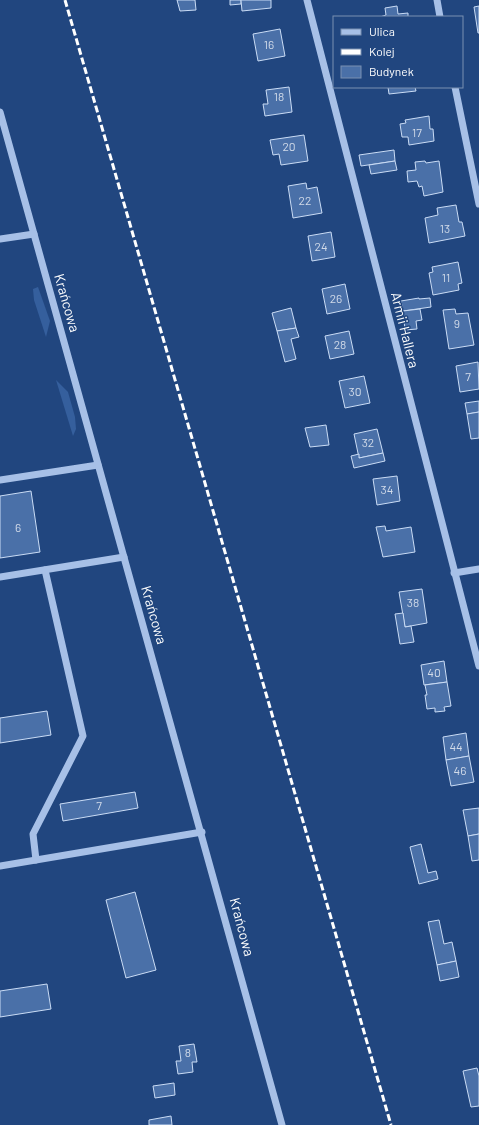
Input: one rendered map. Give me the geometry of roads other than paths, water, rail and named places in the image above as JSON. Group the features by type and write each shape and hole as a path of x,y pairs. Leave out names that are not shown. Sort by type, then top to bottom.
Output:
{"street":[{"name":"Armii Hallera","path":"307,0 479,666"},
{"path":"437,0 440,16"},
{"path":"455,88 479,204"},
{"name":"Krańcowa","path":"0,112 98,466 202,832 282,1125"},
{"path":"0,239 34,234"},
{"path":"0,480 98,466"},
{"path":"0,577 124,557"},
{"path":"454,573 479,569"},
{"path":"36,860 33,834 83,736 45,570"},
{"path":"0,866 202,832"}],"railway":[{"path":"65,0 391,1125"}]}
